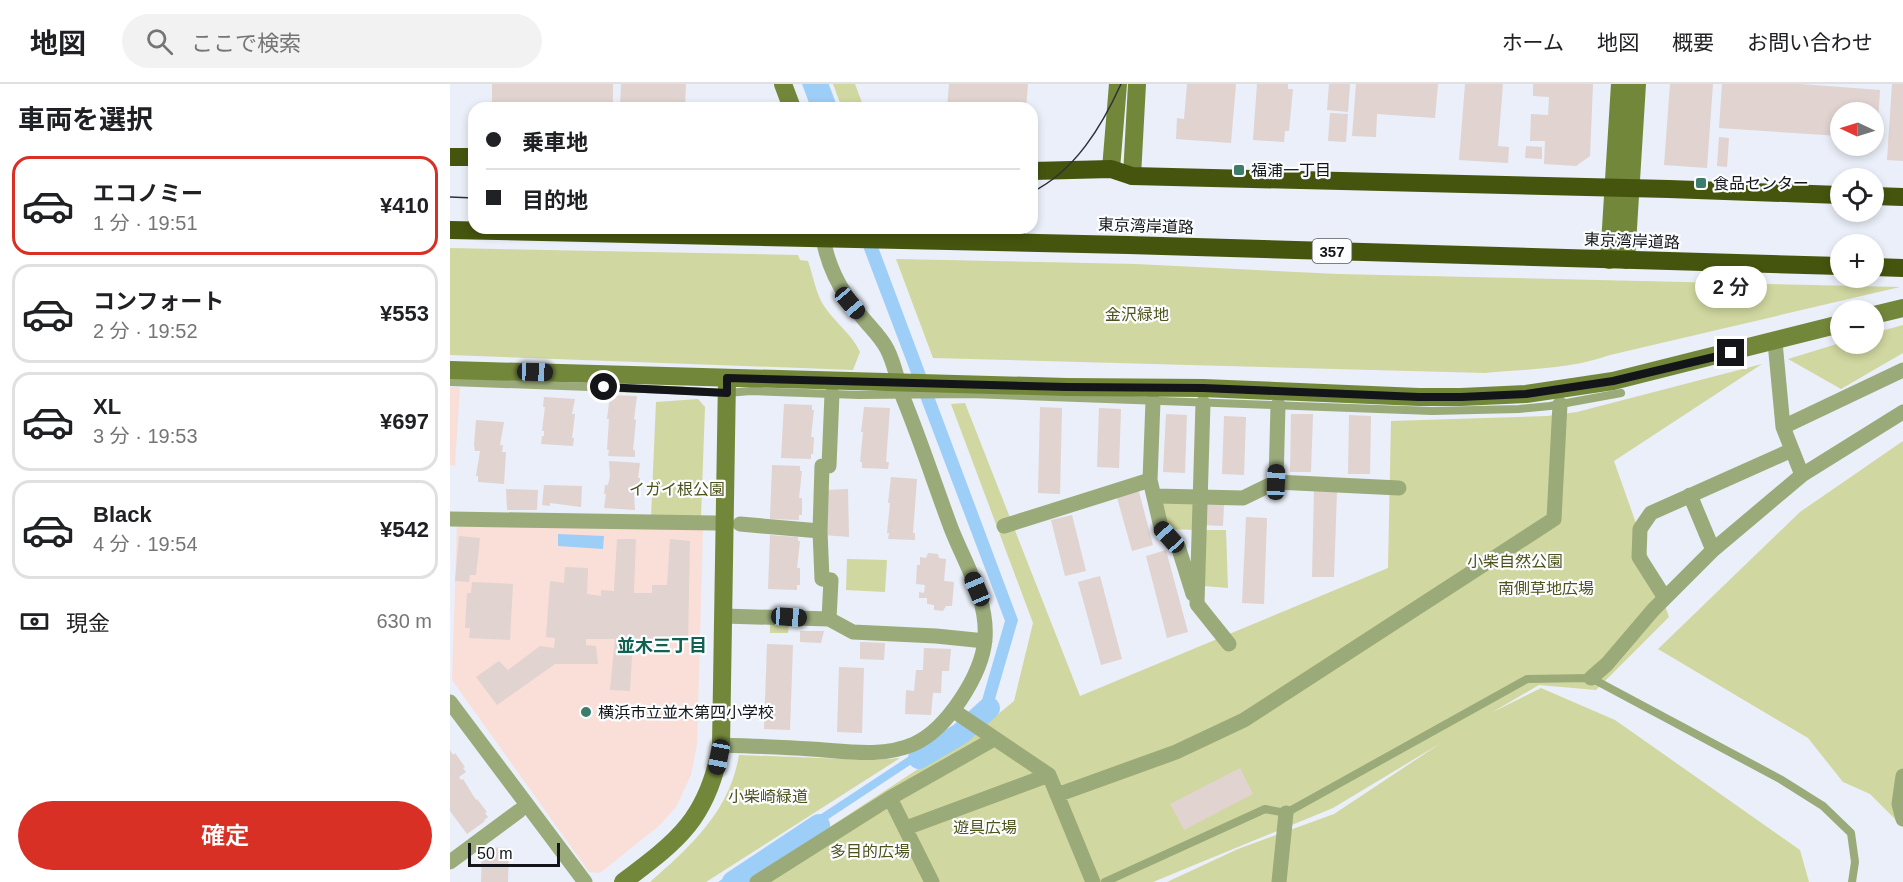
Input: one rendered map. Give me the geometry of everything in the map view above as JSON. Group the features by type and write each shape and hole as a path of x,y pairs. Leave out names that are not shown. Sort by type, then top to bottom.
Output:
{"highway":[{"path":"450,157 468,157"},
{"path":"1038,171 1111,169 1132,176 1830,195"},
{"path":"1884,196 1903,197"},
{"name":"東京湾岸道路","path":"450,230 468,230"},
{"name":"東京湾岸道路","path":"848,234 1128,245 1830,266"},
{"name":"357","path":"1026,234 1096,239 1128,245"},
{"path":"1884,267 1903,268"}],"street":[{"path":"783,84 790,102"},
{"path":"1111,169 1118,84"},
{"path":"1132,176 1137,84"},
{"path":"1620,84 1622,188"},
{"path":"1617,260 1622,188 1637,84"},
{"path":"721,745 889,752 913,744 930,735 958,713 985,641 985,617 977,589 952,529 909,388 888,350 850,303 831,271 822,234"},
{"path":"1884,313 1903,308"},
{"path":"450,370 727,386 942,389 1203,388 1419,397 1526,394 1644,375 1830,327"},
{"path":"1775,342 1783,427 1802,475"},
{"path":"1783,427 1903,370"},
{"path":"623,882 665,850 692,822 716,769 721,745 727,386"},
{"path":"829,619 831,580 822,579 820,531 822,466 829,466 832,394"},
{"path":"1153,401 1150,480 1161,527 1178,546 1197,604 1229,644"},
{"path":"1197,604 1203,403"},
{"path":"1057,795 1176,752 1244,720 1554,519 1560,404"},
{"path":"1276,482 1278,405"},
{"path":"1591,678 1607,664 1630,634 1713,550 1802,475 1903,412"},
{"path":"1665,598 1639,557 1640,529 1650,513 1792,450"},
{"path":"1004,526 1150,480"},
{"path":"1155,496 1243,498 1276,482 1398,488"},
{"path":"1690,495 1713,550"},
{"path":"450,519 715,523"},
{"path":"740,524 820,531"},
{"path":"723,616 829,619 853,632 985,641"},
{"path":"450,702 585,882"},
{"path":"958,713 1048,775 1093,882"},
{"path":"757,882 988,735"},
{"path":"906,828 1048,775"},
{"path":"1903,776 1899,804 1903,819"},
{"path":"890,798 932,882"},
{"path":"450,862 519,811"},
{"path":"1279,882 1286,813"}],"lane":[{"path":"450,382 727,386 751,391 832,394 909,388"},
{"path":"942,389 1153,401 1431,411 1519,409 1621,393"},
{"path":"1105,882 1265,808 1286,813 1527,679 1591,678 1780,779 1823,806 1851,833 1855,862 1852,882"}],"shaded area":[{"path":"450,387 460,387 455,466 450,465"},
{"name":"横浜市立並木第四小学校","path":"457,523 703,530 697,744 691,775 676,807 660,825 600,873 589,872 452,680"}],"green space":[{"path":"833,84 855,84 862,102 840,102"},
{"path":"450,248 798,255 800,260 808,261 824,306 853,340 860,352 853,370 450,355"},
{"name":"金沢緑地","path":"896,259 1136,264 1338,274 1830,285 1830,288 1900,287 1845,300 1830,300 1830,303 1595,360 1549,368 1485,373 933,358"},
{"path":"1903,325 1903,353 1841,389 1788,359 1830,346 1830,354 1884,354 1884,330"},
{"name":"小柴自然公園","path":"1762,364 1614,461 1669,617 1596,690 1539,685 1491,713 1541,688 1615,720 1800,850 1809,882 1167,882 1238,849 1334,814 1441,743 1333,808 1153,882 746,882 985,725 1014,701 1033,623 951,404 965,403 1080,696 1388,568 1391,421 1547,416 1577,412"},
{"name":"イガイ根公園","path":"698,399 705,407 701,517 651,517 656,402"},
{"path":"1903,441 1903,827 1870,794 1843,782 1808,738 1658,649 1800,512"},
{"path":"1160,503 1195,504 1194,530 1168,529"},
{"path":"1205,530 1226,530 1228,588 1204,586"},
{"path":"847,559 887,560 885,592 846,590"},
{"path":"770,624 789,624 788,633 770,633"},
{"name":"小柴崎緑道","path":"739,755 872,760 900,758 706,882 650,882 680,855 717,811 727,794"}],"water":[{"path":"802,84 817,84 824,102 809,102"},
{"path":"858,234 873,234 1018,620 993,706 963,730 733,882 718,882 958,724 980,707 1005,621"},
{"path":"558,534 604,536 603,549 558,546"}],"building":[{"path":"492,84 613,84 613,102 492,102"},
{"path":"621,84 686,84 685,102 620,102"},
{"path":"949,84 1028,84 1026,102 948,102"},
{"path":"1187,84 1236,84 1231,143 1176,139 1177,118 1184,119"},
{"path":"1257,84 1288,84 1288,89 1293,89 1289,131 1285,131 1284,142 1253,140"},
{"path":"1329,84 1350,84 1348,112 1327,110"},
{"path":"1356,84 1438,84 1435,118 1377,114 1376,137 1352,136"},
{"path":"1465,84 1503,84 1498,146 1509,147 1508,163 1459,160"},
{"path":"1533,84 1593,84 1590,156 1576,166 1544,164 1545,141 1530,141 1531,114 1548,115 1549,97 1533,96"},
{"path":"1670,84 1713,84 1707,168 1664,165"},
{"path":"1722,84 1801,84 1880,90 1879,102 1830,102 1830,135 1719,128"},
{"path":"1892,84 1903,84 1903,161 1887,160"},
{"path":"1330,113 1348,114 1346,142 1328,141"},
{"path":"1719,137 1729,138 1727,167 1717,166"},
{"path":"1526,146 1542,147 1542,159 1525,158"},
{"path":"610,395 637,396 634,419 636,420 633,450 635,450 635,457 608,456 609,419 607,419"},
{"path":"544,397 575,399 572,414 575,414 573,446 541,444 542,436 544,436 544,431 542,431"},
{"path":"784,404 812,405 812,410 814,410 811,437 814,437 811,459 781,458"},
{"path":"864,407 890,408 886,462 889,462 888,469 862,468 862,462 860,462"},
{"path":"1040,407 1062,408 1060,494 1038,493"},
{"path":"1099,408 1121,409 1119,468 1097,467"},
{"path":"1166,414 1187,415 1185,473 1163,472"},
{"path":"1291,414 1313,414 1311,472 1290,472"},
{"path":"1349,415 1371,416 1370,474 1348,474"},
{"path":"1224,416 1246,417 1244,475 1222,474"},
{"path":"476,420 504,422 500,445 503,445 502,452 506,452 504,484 478,482 478,476 476,476 480,451 475,451 474,445"},
{"path":"609,461 640,463 638,478 640,478 640,485 636,485 634,494 635,510 604,508 605,485 608,485 610,476"},
{"path":"772,465 800,466 800,471 802,471 799,498 802,498 802,515 799,515 799,520 770,519"},
{"path":"891,477 917,479 913,533 915,533 915,540 888,539"},
{"path":"544,485 582,486 581,507 550,503 550,506 542,505"},
{"path":"1138,488 1153,545 1132,551 1116,494"},
{"path":"506,489 538,490 537,510 507,510"},
{"path":"848,489 849,537 823,535 826,490"},
{"path":"1314,490 1337,491 1334,577 1312,577"},
{"path":"1203,505 1224,505 1223,526 1203,525"},
{"path":"1072,515 1086,571 1065,576 1051,520"},
{"path":"1246,517 1267,518 1264,604 1242,603"},
{"path":"770,535 798,537 800,541 797,568 800,568 800,585 797,585 797,590 768,589"},
{"path":"459,536 480,538 476,575 470,575 469,582 455,581"},
{"path":"617,539 636,539 634,593 652,593 652,585 667,585 670,539 690,541 688,642 633,639 630,691 610,690 615,639 586,639 586,645 596,646 598,664 555,664 497,705 476,677 499,661 508,670 540,646 554,648 555,638 546,637 550,581 564,583 565,567 588,568 587,594 601,596 601,590 614,591"},
{"path":"1166,550 1188,632 1167,638 1146,556"},
{"path":"928,553 938,554 939,558 946,559 944,581 954,582 952,606 946,606 943,611 934,610 934,605 927,604 927,598 919,598 919,592 924,593 925,585 916,584 917,565 920,565 920,557 926,558"},
{"path":"1100,576 1122,659 1101,665 1078,582"},
{"path":"472,582 513,584 510,640 469,638 470,628 465,628 467,593 471,593"},
{"path":"800,631 824,631 821,643 800,642"},
{"path":"860,642 885,643 884,660 860,659"},
{"path":"767,644 793,645 790,730 764,729"},
{"path":"924,648 951,649 949,671 942,671 941,693 933,693 931,715 905,714 906,690 914,691 916,670 923,670"},
{"path":"839,667 864,668 862,733 837,732"},
{"path":"450,750 465,767 463,768 466,772 459,777 463,779 476,800 487,812 485,813 488,817 485,821 467,834 450,811"},
{"path":"1240,768 1253,794 1184,830 1170,804"},
{"path":"482,847 509,848 508,882 481,882"}],"waterway":[{"path":"817,84 824,102"},
{"path":"919,758 960,734 989,708"},
{"path":"733,882 819,825"}],"tram line":[{"path":"1038,188 1061,172 1086,146 1121,84"},
{"path":"450,197 468,198"}],"place":[{"name":"福浦一丁目","path":"1239,170"},
{"name":"食品センター","path":"1701,183"},
{"name":"横浜市立並木第四小学校","path":"586,712"}],"district":[{"name":"並木三丁目","path":"662,646"}],"route":[{"path":"604,387 727,393 727,378 1067,387 1203,388 1461,397 1526,394 1613,381 1731,353"}],"park label":[{"name":"南側草地広場","path":"1546,588"},
{"name":"遊具広場","path":"985,827"},
{"name":"多目的広場","path":"870,851"}]}
